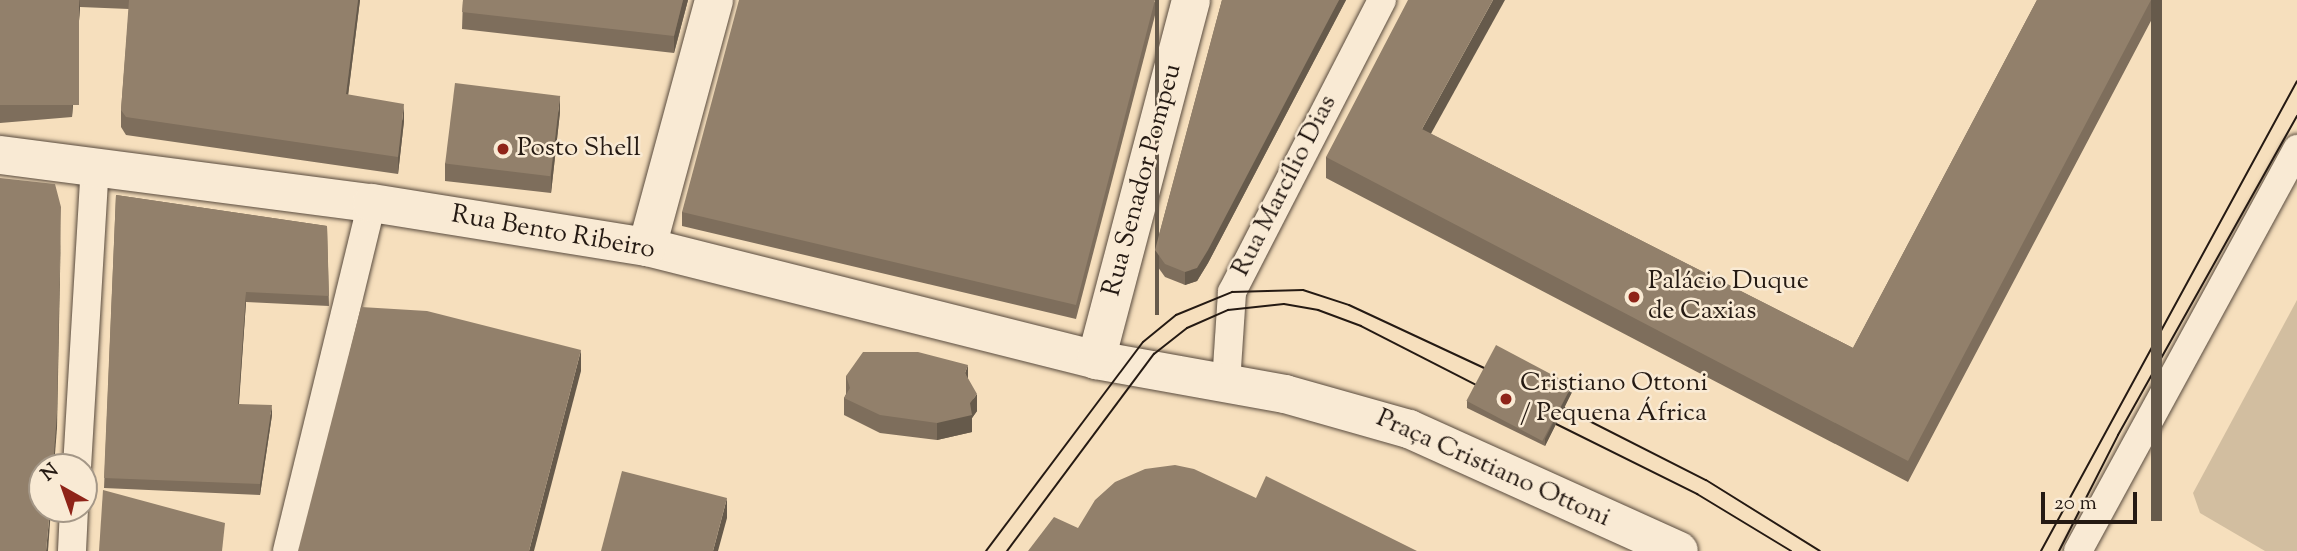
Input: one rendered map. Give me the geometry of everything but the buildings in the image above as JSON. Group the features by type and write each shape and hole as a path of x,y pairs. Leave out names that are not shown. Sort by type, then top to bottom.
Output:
{"street":[{"path":"647,247 714,0"},
{"name":"Rua Senador Pompeu","path":"1096,360 1191,0"},
{"name":"Rua Marcílio Dias","path":"1226,383 1232,292 1382,0"},
{"path":"2078,551 2297,149"},
{"name":"Rua Bento Ribeiro","path":"0,155 372,203 647,247 1096,360"},
{"path":"78,453 95,167"},
{"path":"287,551 372,203"},
{"name":"Praça Cristiano Ottoni","path":"1096,360 1226,383 1371,415 1409,429 1679,551"},
{"path":"72,551 73,523"}],"shaded area":[{"path":"2297,300 2297,551 2265,551 2200,513 2193,493"}],"tram line":[{"path":"2041,551 2297,81"},
{"path":"2059,551 2118,435 2297,116"},
{"path":"986,551 1143,342 1176,315 1232,292 1303,290 1349,305 1501,376"},
{"path":"1007,551 1154,354 1187,328 1228,310 1284,304 1318,310 1361,326 1494,394"},
{"path":"1548,400 1706,480 1820,551"},
{"path":"1538,415 1697,494 1791,551"}],"place":[{"name":"Posto Shell","path":"503,149"},
{"name":"Palácio Duque de Caxias","path":"1634,297"},
{"name":"Cristiano Ottoni / Pequena África","path":"1506,399"}]}
